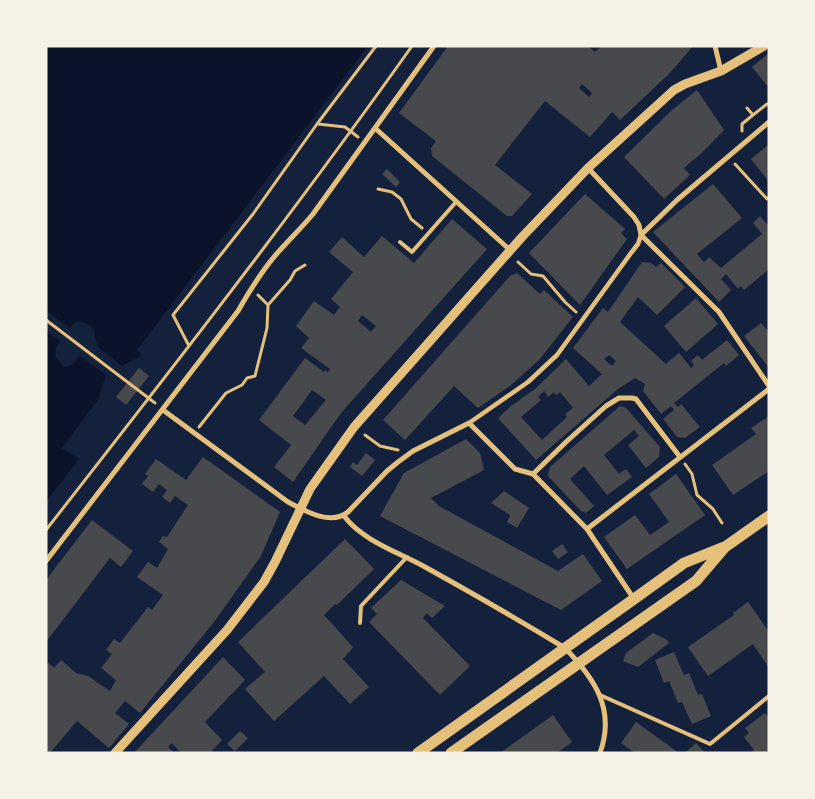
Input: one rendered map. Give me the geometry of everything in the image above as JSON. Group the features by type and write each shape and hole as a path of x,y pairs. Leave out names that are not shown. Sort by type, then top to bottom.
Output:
{"main road":[{"path":"451,753 696,581 725,547 769,516"},
{"path":"418,753 634,600 684,562 725,547"}],"street":[{"path":"46,561 238,311 251,289 280,249 297,234 313,214 434,46"},
{"path":"715,46 721,70"},
{"path":"115,753 227,630 248,604 264,582 320,474 354,427 510,250 588,168 674,90 721,70 764,46"},
{"path":"641,234 677,200 769,122"},
{"path":"376,128 510,250"},
{"path":"163,410 288,502 324,517 344,516 398,462 413,451 469,423 512,394 543,368 557,354 632,253 638,244 641,234 639,225 634,217 588,168"},
{"path":"587,529 769,388 719,312 641,234"},
{"path":"533,474 606,406 620,398 636,399 680,457"},
{"path":"469,423 515,470 533,474 587,529 634,600"},
{"path":"344,516 361,533 407,557 565,648 580,663 600,695 606,719 604,743 600,753"}],"lane":[{"path":"400,242 412,252 456,202"},
{"path":"360,623 361,606 407,557"},
{"path":"600,695 710,744 769,696"}],"path":[{"path":"189,346 173,315 254,214 317,124 376,46"},
{"path":"46,530 189,346 351,132 412,46"},
{"path":"742,124 769,104"},
{"path":"747,108 753,115"},
{"path":"317,124 345,127 366,142"},
{"path":"728,156 767,199 769,197"},
{"path":"378,188 392,192 401,199 411,219 428,234"},
{"path":"518,262 531,274 544,276 564,302 584,319"},
{"path":"194,433 226,393 242,385 247,378 255,376 267,328 268,305 295,272 306,265"},
{"path":"46,320 163,410"},
{"path":"364,435 375,444 390,449"},
{"path":"685,464 692,474 697,495 713,509 722,523"}],"water":[{"path":"46,46 368,46 137,350 142,355 122,366 97,346 94,329 91,326 78,322 69,328 46,310 48,307 46,306"},
{"path":"46,331 60,341 55,352 59,361 65,367 71,366 80,356 106,375 99,398 62,448 79,459 46,502"}],"building":[{"path":"448,46 588,46 595,52 602,46 693,46 671,72 620,120 612,112 590,137 545,101 495,165 532,194 512,216 507,216 432,156 431,148 436,141 399,113","holes":["582,84 592,93 589,97 579,88"]},
{"path":"769,53 769,88 752,67"},
{"path":"697,90 724,130 684,168 690,175 664,199 624,157 672,110"},
{"path":"769,144 769,182 751,159"},
{"path":"387,169 400,182 396,187 382,174"},
{"path":"713,184 742,218 697,254 704,262 709,257 721,268 762,234 753,223 760,216 769,226 769,269 744,290 741,286 738,289 726,274 721,279 731,290 719,302 653,232"},
{"path":"585,194 625,229 621,233 627,239 580,305 529,253"},
{"path":"452,219 487,249 341,413 293,482 274,467 291,445 259,420 305,358 324,372 325,370 328,372 330,369 301,348 309,338 296,326 314,301 334,315 340,307 331,299 353,272 329,252 342,237 364,257 382,236 414,263","holes":["362,315 376,326 371,332 358,321","312,390 326,400 305,425 293,416"]},
{"path":"642,262 651,263 656,267 661,263 685,287 657,315 638,297 620,322 666,364 679,353 691,368 694,365 691,361 698,355 702,360 727,340 739,355 726,366 724,363 674,403 678,407 681,404 700,427 685,438 677,437 663,419 674,410 671,406 661,414 643,391 645,384 635,378 618,389 536,460 498,418 535,389 566,359 589,386 602,374 573,348 603,308 608,312","holes":["609,355 616,361 612,366 604,359","544,391 548,397 554,392 556,395 560,392 573,408 565,414 567,417 542,440 521,417 541,400 538,397"]},
{"path":"517,273 540,294 544,290 573,317 539,360 510,386 478,408 454,386 405,440 383,420 510,276"},
{"path":"696,298 718,324 686,352 664,326"},
{"path":"761,323 767,330 769,328 769,368 744,336"},
{"path":"139,368 149,376 126,405 116,397"},
{"path":"620,406 626,408 660,447 659,457 646,468 628,445 639,436 634,430 604,455 619,474 626,469 632,477 607,495 584,466 570,479 594,506 586,513 581,511 548,476 550,467"},
{"path":"769,416 769,471 733,495 712,465 756,434 751,428"},
{"path":"466,439 480,453 484,470 431,498 439,506 558,571 583,554 602,581 561,610 380,516 404,473"},
{"path":"366,453 375,460 362,476 350,467 353,462 357,465"},
{"path":"203,457 280,512 261,556 214,622 140,713 125,701 115,713 129,724 109,748 77,721 50,753 46,753 46,666 48,663 54,668 61,660 76,673 88,676 110,691 116,680 101,668 112,654 106,650 114,639 120,643 148,607 152,610 163,595 137,577 148,562 157,568 168,549 159,542 163,536 167,537 188,505 175,496 170,503 162,497 167,490 159,484 153,492 142,484 148,476 145,474 156,459 186,480"},
{"path":"676,474 705,515 627,569 604,537 635,515 650,535 669,522 649,494"},
{"path":"504,491 529,508 517,528 507,522 510,515 491,503"},
{"path":"92,520 133,551 121,567 110,558 46,642 46,580"},
{"path":"345,539 374,569 324,615 353,647 343,659 369,687 350,704 324,676 274,721 245,689 265,672 238,642"},
{"path":"562,544 568,552 558,559 552,551"},
{"path":"401,580 445,606 432,618 427,613 423,618 470,666 440,695 369,622 377,614 371,608"},
{"path":"748,602 769,632 769,668 753,644 708,676 688,647 734,615 733,613"},
{"path":"653,633 669,643 638,667 623,661 626,653"},
{"path":"674,652 684,675 689,673 698,695 702,694 711,716 692,724 682,702 678,703 669,681 664,683 655,660"},
{"path":"223,657 245,680 205,722 222,740 212,751 214,753 181,753 172,743 168,747 174,753 134,753"},
{"path":"765,713 769,718 769,753 750,753 754,750 744,737 749,733 745,728"},
{"path":"553,715 572,742 557,753 500,753"},
{"path":"636,722 679,753 635,753 621,743"},
{"path":"240,731 248,738 235,751 227,744"},
{"path":"696,743 705,753 685,753"}]}
